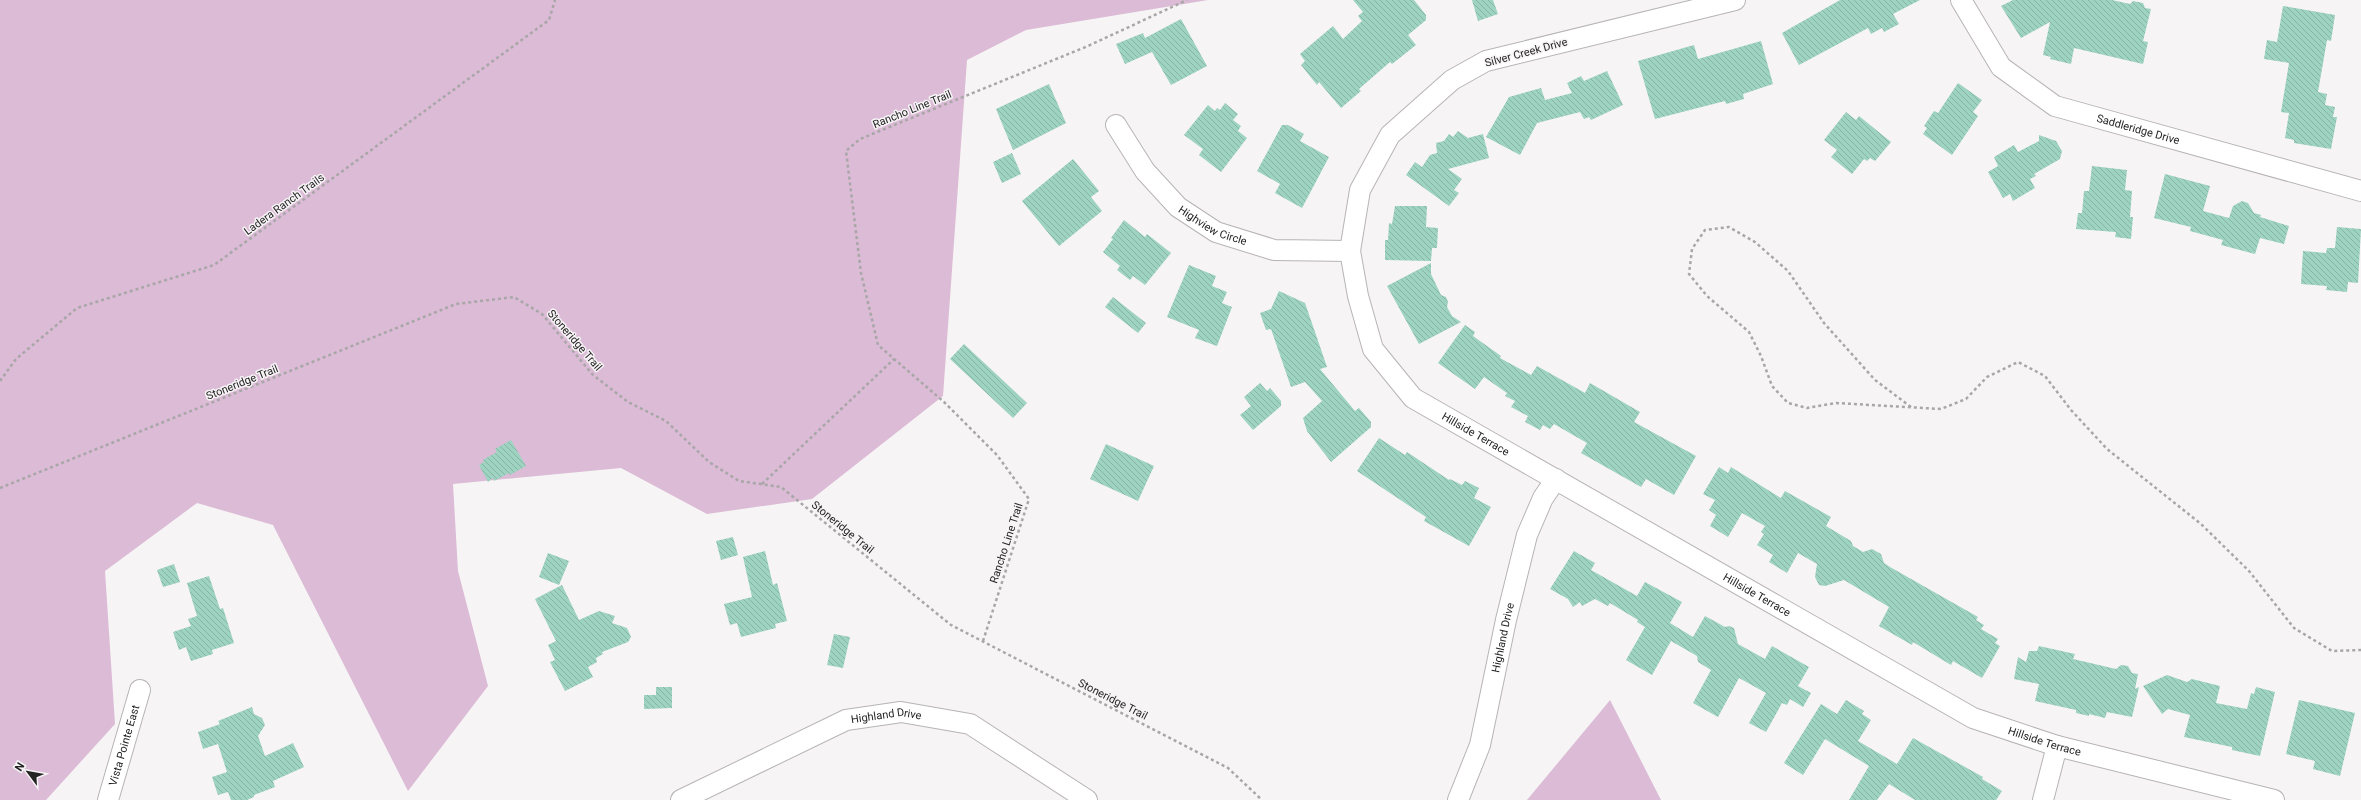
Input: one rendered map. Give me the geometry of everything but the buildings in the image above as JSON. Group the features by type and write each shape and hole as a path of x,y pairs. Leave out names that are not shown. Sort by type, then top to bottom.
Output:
{"street":[{"name":"Silver Creek Drive","path":"1350,251 1360,190 1390,135 1452,80 1486,61 1735,0"},
{"name":"Saddleridge Drive","path":"1961,0 2001,67 2055,106 2361,191"},
{"name":"Highview Circle","path":"1116,125 1145,172 1159,187 1178,207 1216,232 1274,250 1350,251"},
{"name":"Hillside Terrace","path":"1350,251 1358,296 1373,349 1414,398 1974,718 2057,746 2274,800"},
{"name":"Highland Drive","path":"1458,800 1480,745 1506,620 1527,535 1543,498 1556,479"},
{"name":"Vista Pointe East","path":"108,800 140,690"},
{"name":"Highland Drive","path":"681,800 846,720 901,712 970,724 1087,800"},
{"path":"2042,800 2057,746"}],"path":[{"name":"Ladera Ranch Trails","path":"0,381 16,359 77,308 214,265 549,20 555,0"},
{"name":"Rancho Line Trail","path":"983,641 1029,499 997,455 944,402 878,345 861,273 846,151 860,139 1088,46 1187,0"},
{"path":"1911,407 1875,380 1824,323 1788,271 1760,247 1729,227 1705,230 1692,249 1689,274 1707,296 1749,332 1761,356 1772,386 1788,403 1807,408 1836,403 1941,409 1966,399 1987,377 2018,362 2046,376 2071,410 2107,449 2201,524 2249,571 2294,628 2332,651 2361,650"},
{"name":"Stoneridge Trail","path":"0,488 456,304 514,297 542,314 593,375 628,402 666,421 708,462 739,481 781,487 951,624 1228,768 1262,800"},
{"path":"761,484 894,358"}],"shaded area":[{"path":"0,0 1208,0 1026,30 967,60 943,396 812,499 707,514 621,468 453,484 458,571 488,686 408,791 273,525 197,503 105,571 115,724 46,800 0,800"},
{"path":"1610,700 1661,800 1527,800 1606,705"}]}
